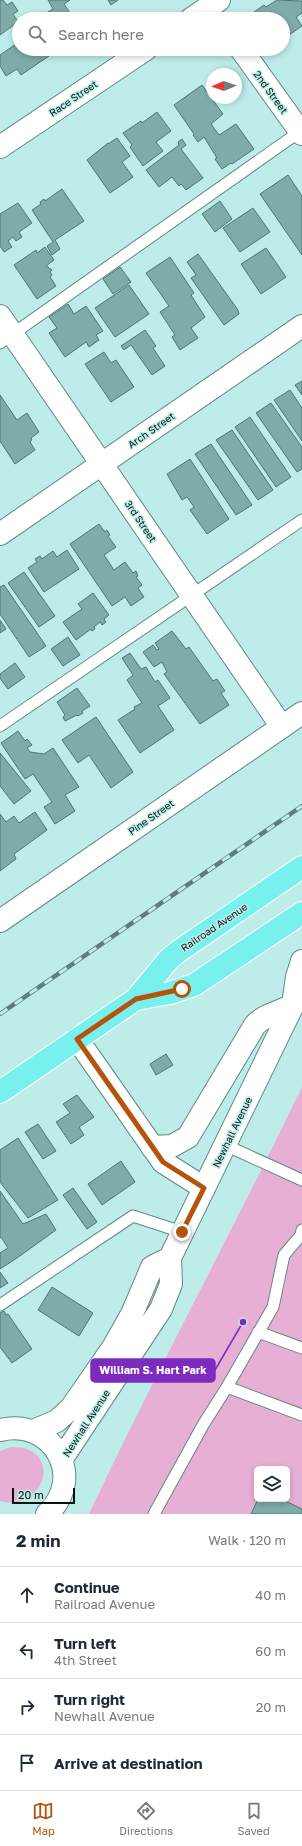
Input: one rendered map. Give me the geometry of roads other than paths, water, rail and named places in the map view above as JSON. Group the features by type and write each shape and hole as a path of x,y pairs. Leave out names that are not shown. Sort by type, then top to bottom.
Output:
{"main road":[{"name":"Railroad Avenue","path":"0,1092 136,999 169,959 179,951 302,867"},
{"name":"Railroad Avenue","path":"136,999 170,993 194,985 302,913"}],"street":[{"path":"203,12 213,6"},
{"name":"Race Street","path":"0,147 136,56"},
{"name":"2nd Street","path":"246,56 301,132"},
{"name":"3rd Street","path":"0,316 6,338 103,464 282,727"},
{"name":"Arch Street","path":"0,534 302,326"},
{"name":"Pine Street","path":"0,921 302,713"},
{"name":"Newhall Avenue","path":"61,1460 161,1309 171,1284 170,1258 225,1145 299,1004 297,977 302,961"},
{"path":"152,1147 172,1146 188,1137 193,1131 255,1025 266,1016 299,1004"},
{"path":"77,1039 163,1162 168,1167 204,1188"},
{"name":"Newhall Avenue","path":"33,1430 57,1421 71,1408 114,1346 132,1314 152,1267 170,1258"},
{"path":"0,1430 16,1427 33,1430 47,1439 61,1460 64,1469 63,1486 57,1503 47,1514"}],"lane":[{"path":"6,338 301,132"},
{"path":"0,726 302,520"},
{"path":"225,1145 302,1180"},
{"path":"0,1305 133,1216 182,1232"},
{"path":"154,1514 203,1425 227,1387 273,1307 284,1255 301,1234 302,1230"},
{"path":"258,1332 302,1348"},
{"path":"227,1387 302,1415"}],"railway":[{"path":"0,1014 302,806"}],"place":[{"name":"William S. Hart Park","path":"243,1322"}]}
